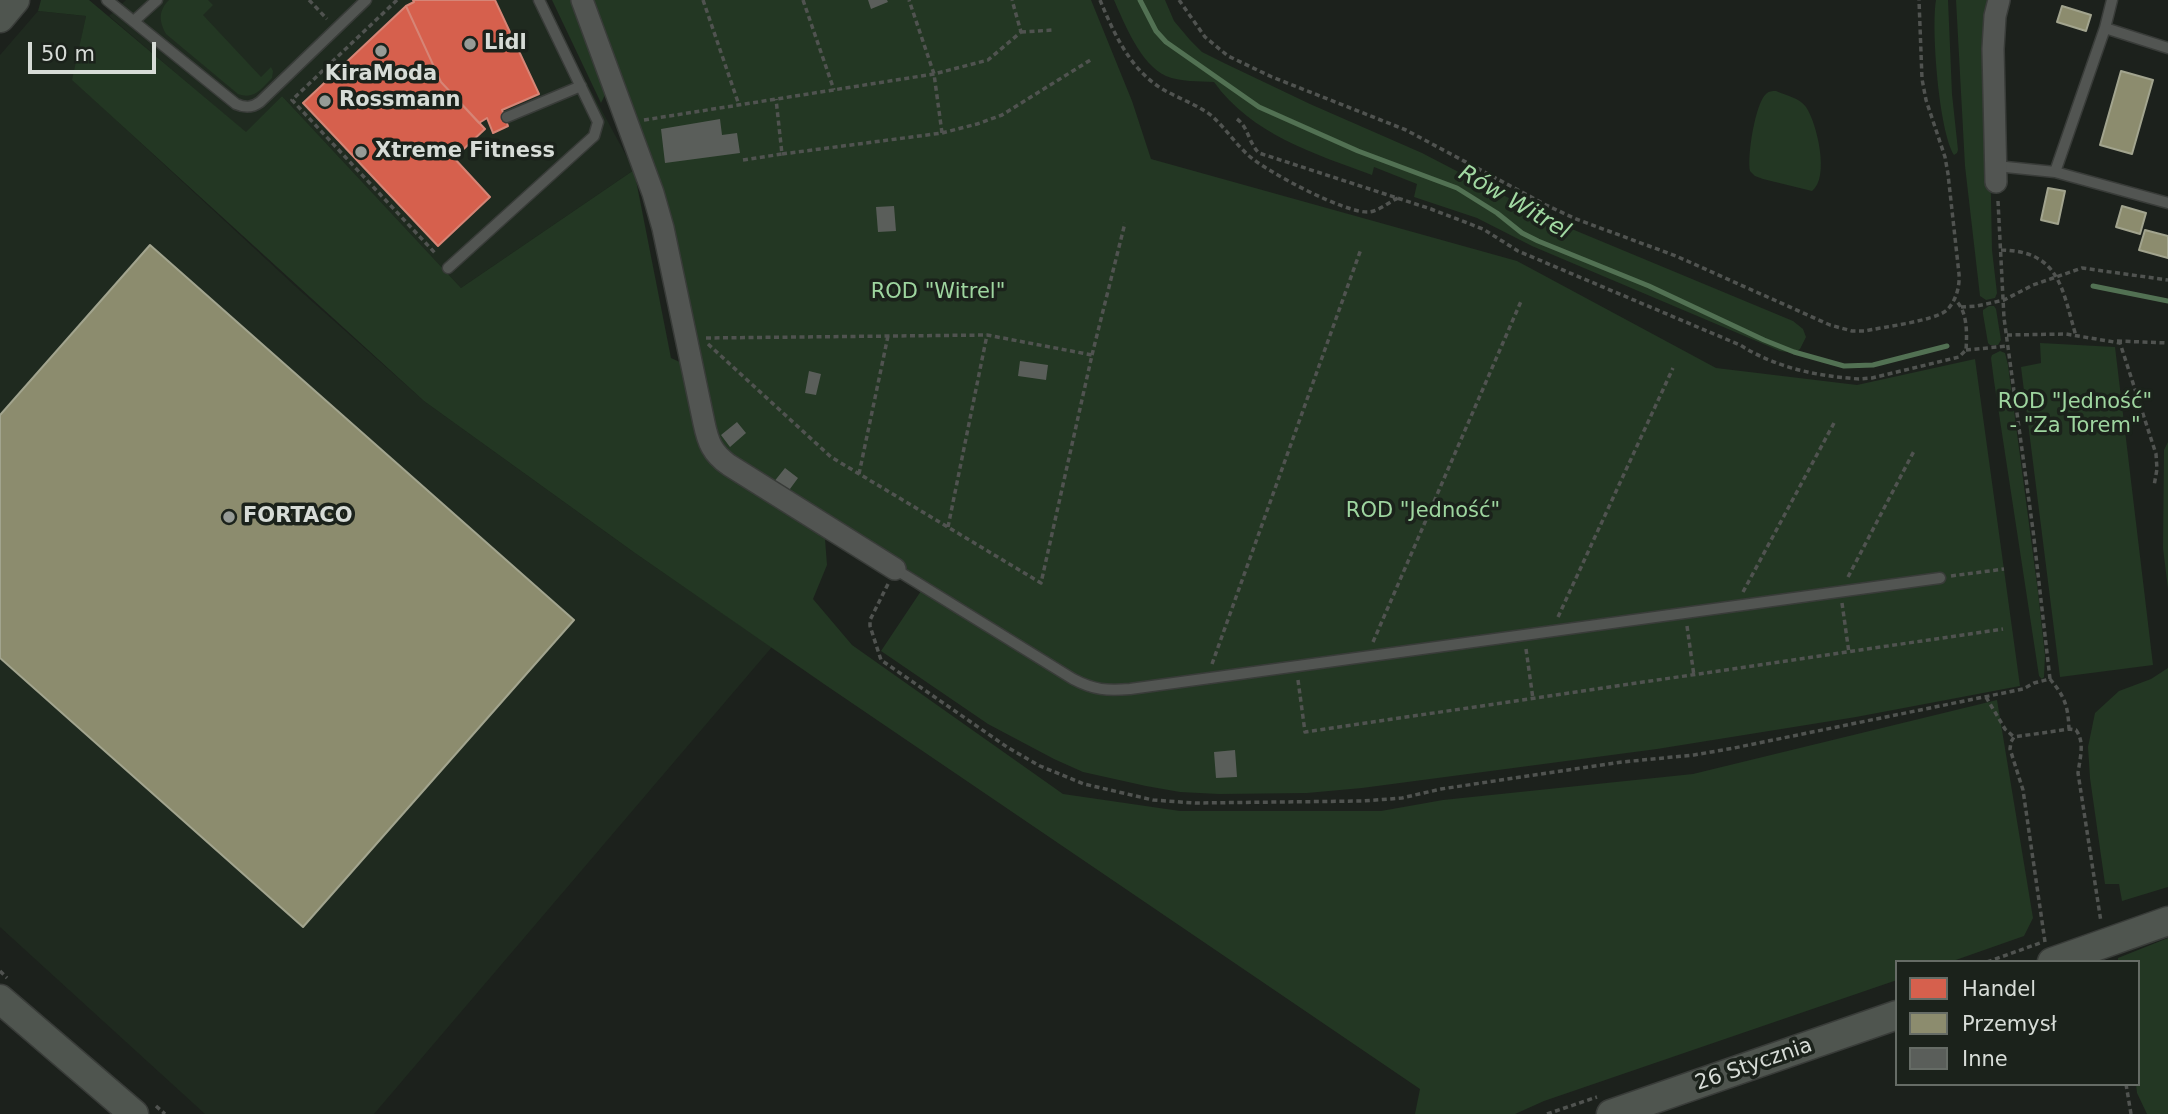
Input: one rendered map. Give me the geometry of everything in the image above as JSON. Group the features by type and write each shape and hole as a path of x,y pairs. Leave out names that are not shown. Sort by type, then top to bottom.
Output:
{"street":[{"path":"0,18 15,0"},
{"path":"582,0 653,193 711,449 729,465 895,569"},
{"path":"1996,174 1993,49 1999,0"},
{"path":"2048,952 2104,944 2168,922"},
{"path":"0,999 134,1114"},
{"name":"26 Stycznia","path":"1611,1114 1895,1016"}],"lane":[{"path":"107,0 236,104 245,107 260,102 366,0"},
{"path":"134,21 157,0"},
{"path":"448,268 594,136 598,122 539,0"},
{"path":"2055,172 2105,29 2112,0"},
{"path":"2105,29 2168,48"},
{"path":"507,117 581,86"},
{"path":"1996,174 2055,172 2168,203"},
{"path":"895,569 1088,687 1107,691 1130,690 1940,578"}],"path":[{"path":"309,0 337,29"},
{"path":"397,0 292,100 435,253"},
{"path":"703,0 740,105"},
{"path":"803,0 834,90"},
{"path":"909,0 934,74 942,133"},
{"path":"1012,0 1021,32"},
{"path":"1100,0 1115,36 1148,78 1162,89 1206,111 1258,163 1309,192 1360,211 1376,210 1398,198"},
{"path":"1179,0 1205,37 1228,56 1272,77 1406,130 1576,219 1676,256 1830,325 1852,331 1940,315 1948,309 1959,286 1948,174 1922,79 1919,0"},
{"path":"628,122 934,74 988,60 1021,32 1054,30"},
{"path":"743,160 942,133 977,124 1002,115 1091,59"},
{"path":"776,99 782,154"},
{"path":"1237,118 1246,126 1250,143 1259,153 1483,229 1518,251 1731,341 1779,365 1859,379 1953,359 1963,355 1966,350 1966,327 1961,307 1954,299"},
{"path":"1996,174 2008,346 2050,679 2063,695 2068,710 2069,729"},
{"path":"1092,355 987,335 701,338 831,457 1041,583 1092,355 1125,223"},
{"path":"1207,679 1361,249"},
{"path":"2001,250 2017,250 2034,255 2052,270 2066,302 2076,336"},
{"path":"1961,307 2004,300 2033,285 2082,268 2168,280"},
{"path":"1367,657 1522,299"},
{"path":"2007,335 2044,333 2115,341 2168,343"},
{"path":"948,527 987,335"},
{"path":"859,474 888,336"},
{"path":"2115,341 2121,346 2156,454 2158,464 2154,486"},
{"path":"1966,350 2008,346"},
{"path":"1551,632 1674,368"},
{"path":"1735,606 1834,423"},
{"path":"1849,653 1840,591 1914,451"},
{"path":"895,569 870,620 881,660 996,740 1040,766 1084,785 1153,800 1195,803 1402,798 1441,789 1734,748 1986,697 2050,679"},
{"path":"1940,578 2004,569"},
{"path":"1685,613 1694,676"},
{"path":"1296,667 1306,732 2004,629"},
{"path":"1524,635 1533,699"},
{"path":"1986,697 2005,729 2014,737 2069,729 2076,730 2080,736 2078,773 2104,944"},
{"path":"2014,737 2010,749 2023,790 2048,952"},
{"path":"2126,1086 2131,1114"}],"shaded area":[{"path":"126,0 542,0 634,170 461,288 282,96 246,133 109,16"},
{"path":"38,11 86,16 73,80 296,287 424,401 635,553 772,647 374,1114 205,1114 0,927 0,55"}],"green space":[{"path":"41,0 89,0 246,132 282,96 461,288 634,170 671,358 684,364 705,456 825,539 827,565 813,599 852,645 1063,794 1180,811 1381,811 1443,800 1693,774 1997,700 2033,918 2024,936 1956,960 1895,960 1895,981 1544,1101 1515,1114 1415,1114 1420,1089 824,684 635,553 424,401 72,80 86,16 38,11"},
{"path":"169,0 208,0 213,5 203,15 261,77 271,67 272,78 249,96 238,94 166,34 161,16"},
{"path":"552,0 575,0 608,89 601,103"},
{"name":"ROD \"Jedność\"","path":"586,0 1091,0 1132,101 1151,159 1517,261 1716,368 1857,385 1975,359 2020,686 1856,717 1657,749 1307,793 1180,792 1083,772 1054,759 988,724 881,651 927,582 740,462 711,430"},
{"path":"1114,0 1165,0 1174,21 1202,52 1310,104 1422,153 1555,222 1793,321 1803,329 1806,337 1800,349 1793,353 1780,351 1532,246 1477,218 1414,197 1417,184 1374,167 1372,175 1286,140 1246,116 1214,82 1177,79 1157,71 1134,43"},
{"path":"1936,0 1948,0 1952,94 1958,150 1954,155 1940,103 1935,33"},
{"path":"1956,0 1993,0 1988,44 1992,250 1997,293 1995,298 1986,300 1980,296 1965,166"},
{"path":"1776,91 1803,104 1814,125 1821,163 1820,175 1812,191 1763,179 1750,171 1751,143 1758,108 1766,94"},
{"path":"1989,306 1996,309 2001,340 1998,345 1988,343 1983,310"},
{"name":"ROD \"Jedność\" - \"Za Torem\"","path":"2040,343 2115,347 2153,665 2060,677 2021,367 2041,363"},
{"path":"2000,351 2005,353 2008,365 2038,592 2045,655 2042,679 2039,676 1991,358"},
{"path":"2168,442 2168,589 2163,548 2164,450"},
{"path":"2168,668 2168,887 2122,901 2119,884 2105,884 2088,747 2095,713 2119,691 2151,679"},
{"path":"2168,938 2168,1114 2147,1114 2137,1093 2136,1086 2140,1086 2140,960 2118,958"}],"building: Handel":[{"name":"Lidl","path":"413,0 495,0 539,94 502,110 508,126 493,133 487,118 479,123 441,82 406,6 414,2"},
{"path":"406,6 441,82 485,129 454,158 490,197 438,246 303,103"}],"building: Przemysł":[{"path":"2062,6 2091,15 2086,31 2057,22"},
{"path":"2121,71 2153,80 2132,154 2100,145"},
{"path":"2048,188 2065,191 2058,224 2041,220"},
{"path":"2122,206 2146,213 2140,234 2116,227"},
{"path":"2145,230 2168,236 2168,258 2139,250"},
{"name":"FORTACO","path":"150,245 574,620 303,927 0,658 0,415"}],"building: Inne":[{"path":"868,0 887,0 888,2 871,9"},
{"path":"720,119 722,135 737,133 740,153 665,163 661,129"},
{"path":"894,206 896,231 878,232 876,207"},
{"path":"1020,361 1048,365 1046,380 1018,376"},
{"path":"809,371 821,374 816,395 805,393"},
{"path":"737,422 746,433 730,447 721,435"},
{"path":"785,468 798,478 787,493 773,483"},
{"path":"1235,750 1237,777 1216,778 1214,752"}],"waterway":[{"name":"Rów Witrel","path":"1140,0 1156,31 1166,42 1259,107 1358,151 1457,188 1538,241 1649,286 1764,340 1794,352 1844,366 1873,365 1947,346"},
{"path":"2093,286 2168,301"}],"place":[{"name":"Lidl","path":"470,44"},
{"name":"KiraModa","path":"381,51"},
{"name":"Rossmann","path":"325,101"},
{"name":"Xtreme Fitness","path":"361,152"},
{"name":"FORTACO","path":"229,517"}],"park label":[{"name":"ROD \"Witrel\"","path":"938,293"}]}
